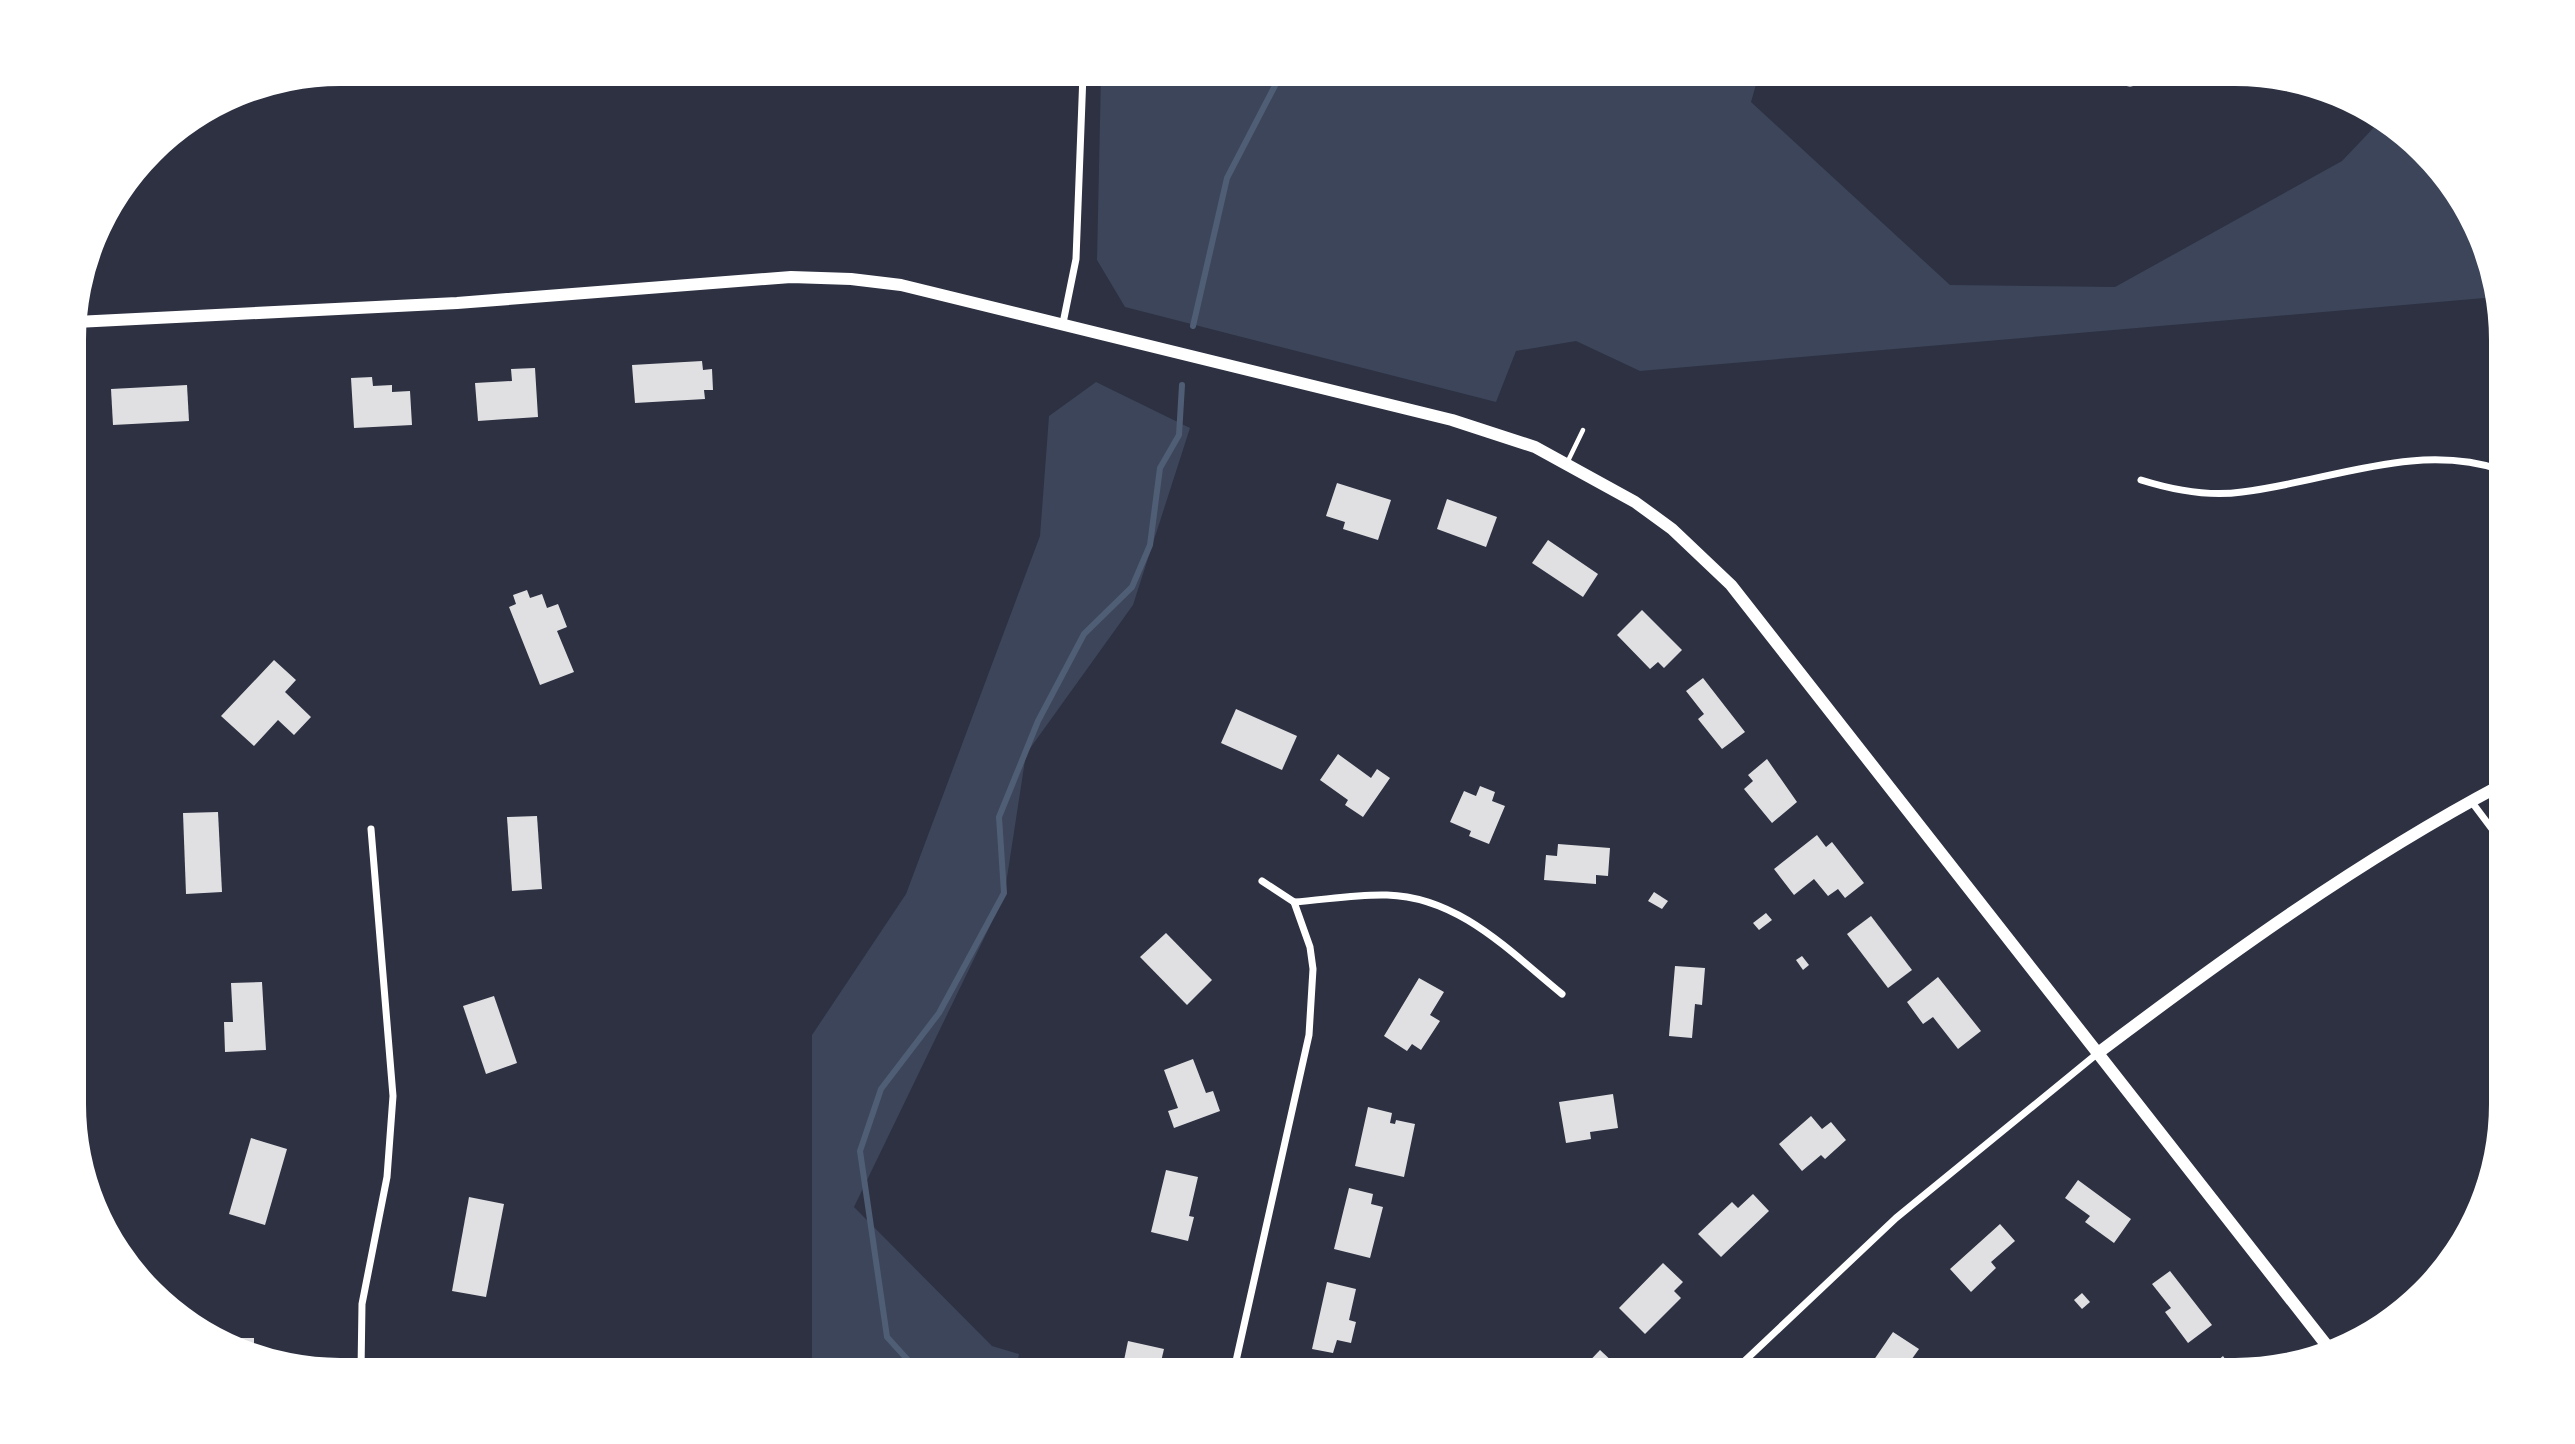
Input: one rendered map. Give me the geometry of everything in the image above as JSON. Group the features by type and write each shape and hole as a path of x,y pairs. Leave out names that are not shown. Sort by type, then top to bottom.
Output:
{"street":[{"path":"1063,323 1076,259 1083,86"},
{"path":"86,321 457,303 791,277 851,279 901,285 1063,323 1452,420 1535,447 1635,502 1672,529 1731,585 2324,1342"},
{"path":"2141,480 2190,491 2239,493 2419,459 2450,458 2489,467"},
{"path":"1748,1358 1896,1217 2098,1053 2193,981 2312,898 2489,791"},
{"path":"2471,801 2489,825"},
{"path":"360,1358 362,1304 387,1177 393,1096 371,829"},
{"path":"1237,1358 1309,1035 1313,969 1310,947 1294,902 1262,881"},
{"path":"1294,902 1386,895 1436,903 1455,911 1485,932 1562,994"}],"lane":[{"path":"1567,463 1583,430"}],"shaded area":[{"path":"1101,86 1756,86 1751,102 1950,285 2115,287 2342,161 2374,128 2403,149 2437,185 2470,243 2481,274 2485,298 1640,371 1576,341 1516,351 1496,402 1125,307 1097,260"},
{"path":"1096,382 1190,428 1133,605 1026,754 1004,897 854,1207 992,1346 1019,1354 1018,1358 812,1358 812,1035 906,894 1040,536 1049,416"}],"building":[{"path":"702,361 703,370 712,369 713,390 704,390 705,399 635,403 632,365"},
{"path":"535,368 538,417 478,421 475,383 512,381 511,369"},
{"path":"372,377 373,386 392,385 392,392 410,391 412,425 354,428 351,378"},
{"path":"187,385 189,421 113,425 111,389"},
{"path":"1337,483 1391,500 1378,540 1343,529 1345,522 1326,516"},
{"path":"1447,499 1497,517 1486,547 1437,529"},
{"path":"1548,540 1598,574 1583,597 1532,563"},
{"path":"527,590 530,598 542,594 547,608 558,604 567,627 557,631 574,672 540,685 509,607 516,604 513,595"},
{"path":"1642,610 1682,650 1664,668 1658,662 1650,669 1617,635"},
{"path":"274,660 296,680 285,692 311,717 294,735 278,720 254,746 221,716"},
{"path":"1703,678 1745,732 1722,749 1698,719 1704,714 1686,691"},
{"path":"1236,709 1297,736 1282,770 1221,743"},
{"path":"1338,754 1371,778 1377,769 1390,778 1363,817 1345,805 1348,800 1320,780"},
{"path":"1767,759 1797,802 1772,823 1744,789 1753,781 1748,775"},
{"path":"1480,786 1495,792 1492,801 1505,806 1489,844 1469,836 1471,831 1450,822 1464,791 1476,796"},
{"path":"218,812 222,892 186,894 183,813"},
{"path":"537,816 542,889 512,891 507,817"},
{"path":"1817,835 1826,847 1832,842 1864,883 1845,898 1838,889 1828,896 1814,879 1794,895 1774,869"},
{"path":"1558,844 1610,848 1608,876 1596,875 1596,884 1544,880 1546,855 1557,856"},
{"path":"1654,892 1668,901 1662,909 1648,901"},
{"path":"1766,913 1772,920 1759,930 1753,923"},
{"path":"1871,916 1912,970 1888,988 1847,934"},
{"path":"1166,933 1212,980 1187,1005 1140,957"},
{"path":"1802,956 1809,965 1803,970 1796,960"},
{"path":"1675,966 1705,968 1702,1005 1695,1004 1692,1038 1669,1036"},
{"path":"1938,977 1981,1031 1958,1049 1933,1017 1923,1024 1907,1002"},
{"path":"1419,978 1444,992 1430,1015 1440,1021 1421,1050 1412,1044 1407,1051 1384,1036"},
{"path":"262,982 266,1050 225,1052 224,1022 233,1022 231,983"},
{"path":"494,996 517,1063 486,1074 463,1006"},
{"path":"1193,1059 1206,1093 1213,1091 1220,1111 1174,1128 1168,1111 1178,1108 1164,1070"},
{"path":"1613,1094 1618,1128 1590,1132 1591,1139 1566,1143 1559,1102"},
{"path":"1368,1107 1392,1113 1390,1123 1395,1124 1396,1120 1415,1124 1404,1177 1355,1166"},
{"path":"1811,1116 1822,1129 1831,1122 1846,1140 1825,1159 1821,1155 1802,1171 1779,1144"},
{"path":"251,1138 287,1149 265,1225 229,1214"},
{"path":"1166,1170 1198,1177 1189,1216 1194,1217 1188,1241 1151,1232"},
{"path":"2078,1180 2131,1219 2114,1243 2085,1222 2090,1216 2065,1198"},
{"path":"1349,1188 1373,1194 1371,1204 1383,1207 1370,1258 1334,1249"},
{"path":"1753,1194 1769,1211 1721,1257 1698,1234 1732,1202 1738,1208"},
{"path":"469,1197 504,1204 486,1297 452,1291"},
{"path":"2000,1224 2015,1241 1991,1262 1996,1268 1971,1292 1950,1269"},
{"path":"1663,1263 1683,1282 1674,1291 1681,1298 1645,1334 1619,1308"},
{"path":"2170,1271 2212,1325 2188,1343 2165,1312 2171,1308 2152,1284"},
{"path":"1327,1282 1356,1289 1349,1320 1356,1322 1351,1343 1337,1340 1333,1353 1312,1349"},
{"path":"2082,1293 2090,1302 2082,1309 2074,1300"},
{"path":"1893,1332 1919,1349 1913,1358 1875,1358"},
{"path":"241,1338 254,1338 254,1343"},
{"path":"1128,1341 1164,1349 1162,1358 1124,1358"},
{"path":"1600,1350 1609,1358 1592,1358"}],"waterway":[{"path":"1193,326 1227,178 1275,86"},
{"path":"906,1358 887,1337 860,1151 881,1089 939,1013 1004,893 999,817 1038,721 1084,634 1132,587 1150,545 1160,468 1179,435 1182,385"}]}
